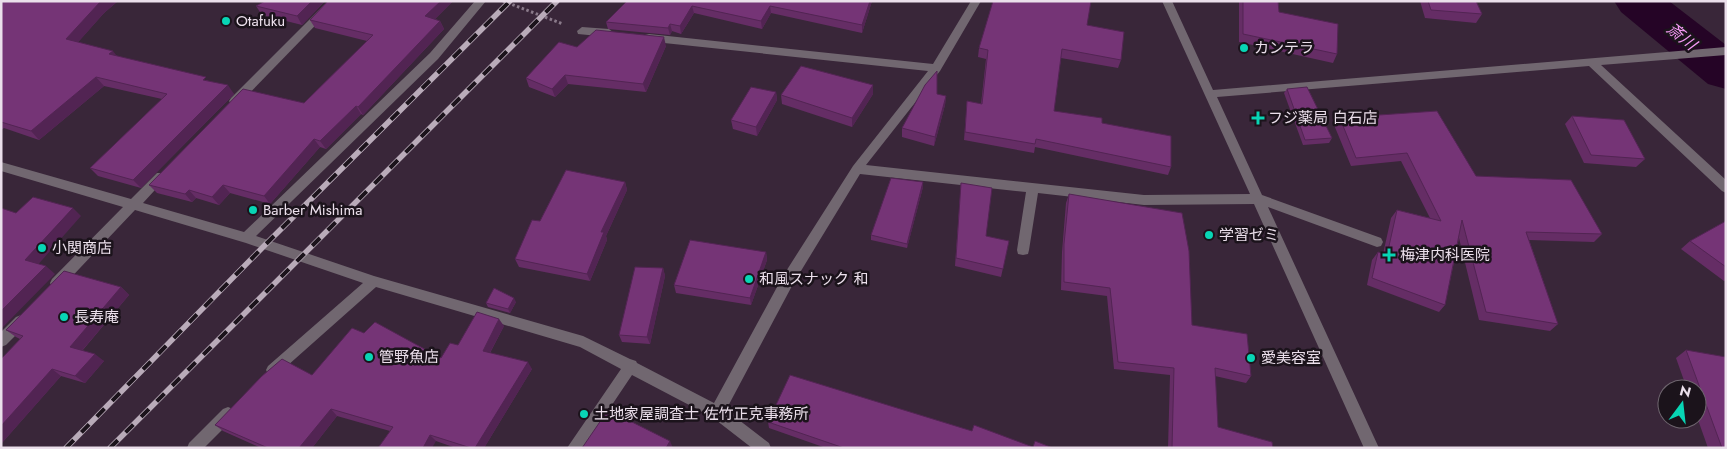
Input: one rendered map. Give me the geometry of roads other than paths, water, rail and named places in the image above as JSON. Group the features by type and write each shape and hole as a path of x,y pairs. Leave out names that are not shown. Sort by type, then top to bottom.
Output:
{"street":[{"path":"224,112 334,1"},
{"path":"246,238 434,56 481,1"},
{"path":"717,412 788,280 858,169 936,68 976,1"},
{"path":"1167,1 1259,198 1372,448"},
{"path":"582,31 621,35"},
{"path":"641,37 936,68"},
{"path":"1209,94 1726,51"},
{"path":"1591,62 1726,188"},
{"path":"1,166 246,238 374,281 584,342 717,412 764,448"},
{"path":"46,295 169,168"},
{"path":"858,169 1144,200 1259,198 1377,242"},
{"path":"1023,250 1033,188"},
{"path":"263,378 374,281"},
{"path":"2,339 32,310"},
{"path":"574,448 631,366"},
{"path":"194,448 236,406"}],"waterway":[{"name":"斎川","path":"1638,1 1726,71"}],"railway":[{"path":"66,448 265,245 510,1"},
{"path":"110,448 557,1"}],"place":[{"name":"Otafuku","path":"226,21"},
{"name":"カンテラ","path":"1244,48"},
{"name":"フジ薬局 白石店","path":"1258,118"},
{"name":"Barber Mishima","path":"253,210"},
{"name":"学習ゼミ","path":"1209,235"},
{"name":"小関商店","path":"42,248"},
{"name":"梅津内科医院","path":"1389,255"},
{"name":"和風スナック 和","path":"749,279"},
{"name":"長寿庵","path":"64,317"},
{"name":"管野魚店","path":"369,357"},
{"name":"愛美容室","path":"1251,358"},
{"name":"土地家屋調査士 佐竹正克事務所","path":"584,414"}]}
